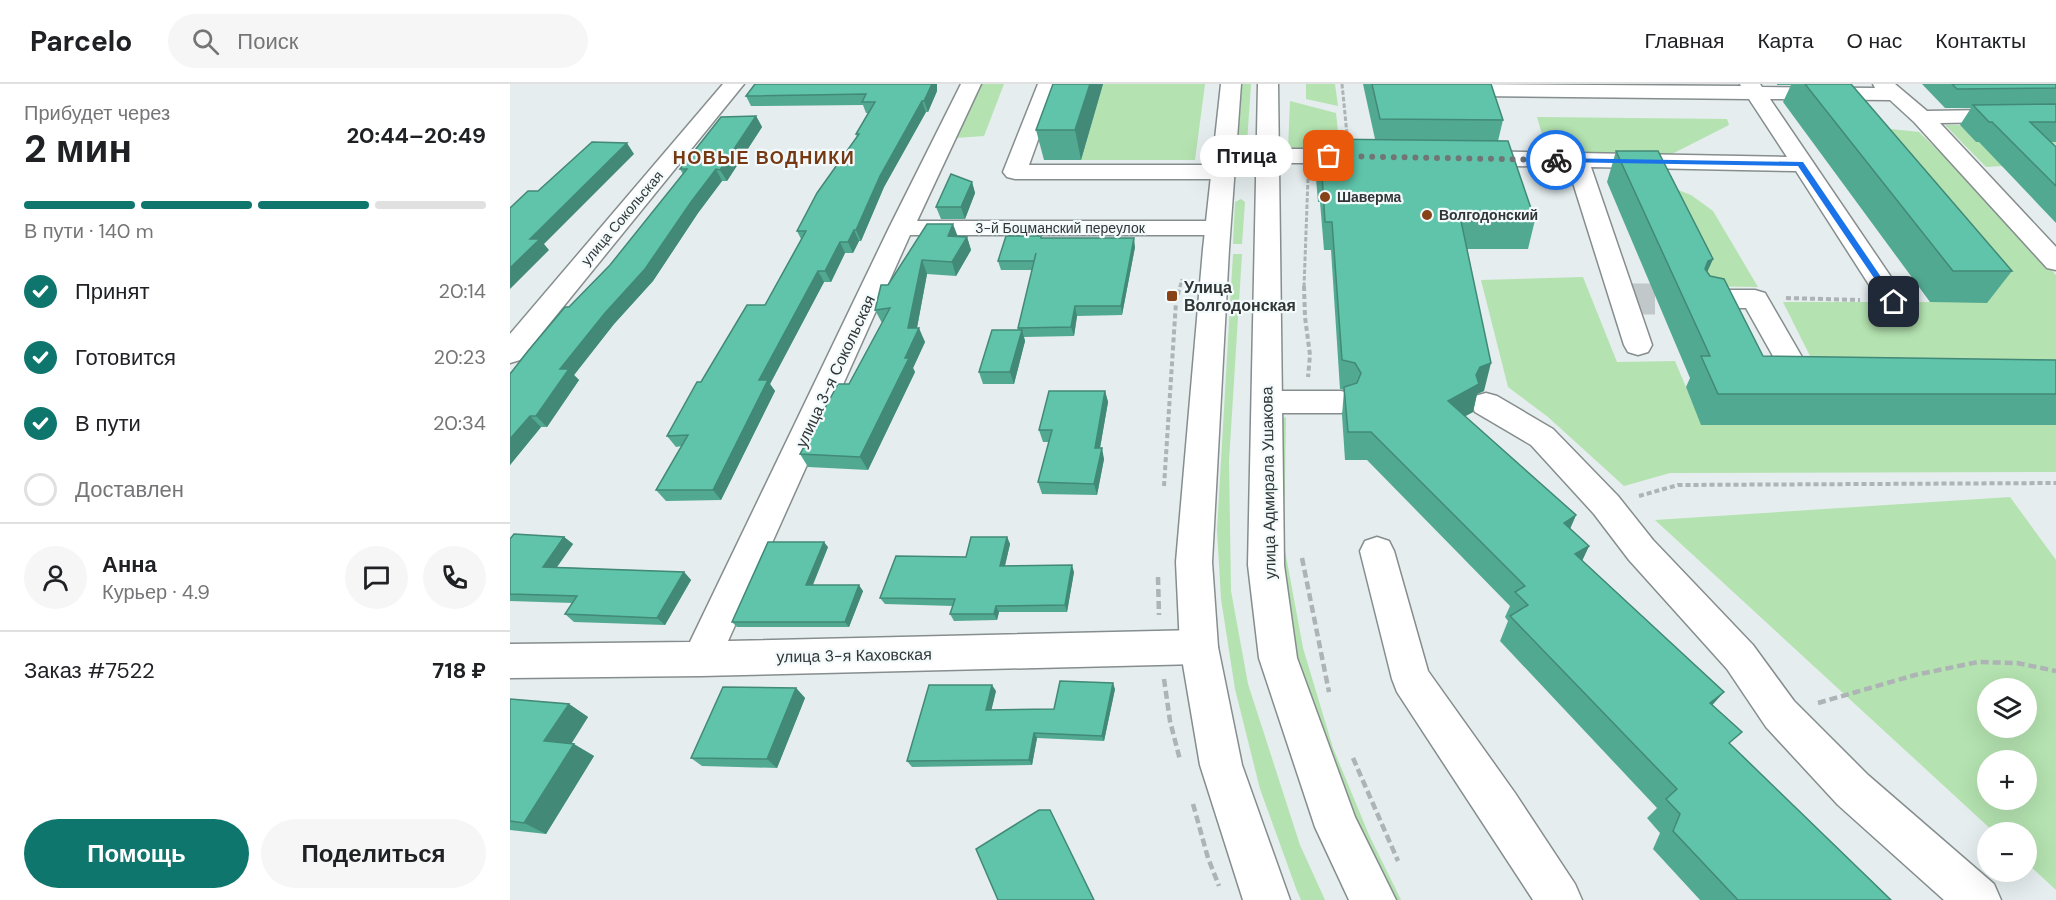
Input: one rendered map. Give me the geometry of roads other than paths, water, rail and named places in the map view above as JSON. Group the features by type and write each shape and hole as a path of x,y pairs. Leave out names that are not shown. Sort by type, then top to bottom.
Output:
{"street":[{"name":"улица Сокольская","path":"510,353 734,84"},
{"name":"улица 3-я Сокольская","path":"701,659 901,228 971,84"},
{"path":"1048,84 1015,172 1224,180 1268,188"},
{"path":"1231,84 1218,228 1194,562 1199,646 1221,765 1259,897"},
{"name":"улица Адмирала Ушакова","path":"1268,84 1266,565 1278,658 1337,826 1373,900"},
{"path":"1475,84 1477,90 1888,89 1922,117 2056,262"},
{"path":"1753,88 1800,164 1894,302"},
{"path":"1922,117 2056,115"},
{"path":"1269,156 1383,157"},
{"path":"1451,158 1800,164"},
{"path":"1577,160 1638,345"},
{"name":"3-й Боцманский переулок","path":"901,228 1218,228"},
{"path":"1706,299 1755,299 1797,374 1844,375"},
{"path":"1267,402 1341,402"},
{"path":"1486,404 1542,437 1606,505 1641,550 1740,657 1780,714 1853,790 1978,900"},
{"path":"1377,551 1411,679 1500,808 1559,900"},
{"name":"улица 3-я Каховская","path":"510,661 701,659 1199,646"}],"tunnel":[{"path":"1624,299 1701,299"}],"place":[{"name":"Птица","path":"1329,156"},
{"name":"Шаверма","path":"1325,197"},
{"name":"Волгодонский","path":"1427,215"},
{"name":"Улица Волгодонская","path":"1172,296"}],"district":[{"name":"НОВЫЕ ВОДНИКИ","path":"764,158"}]}
